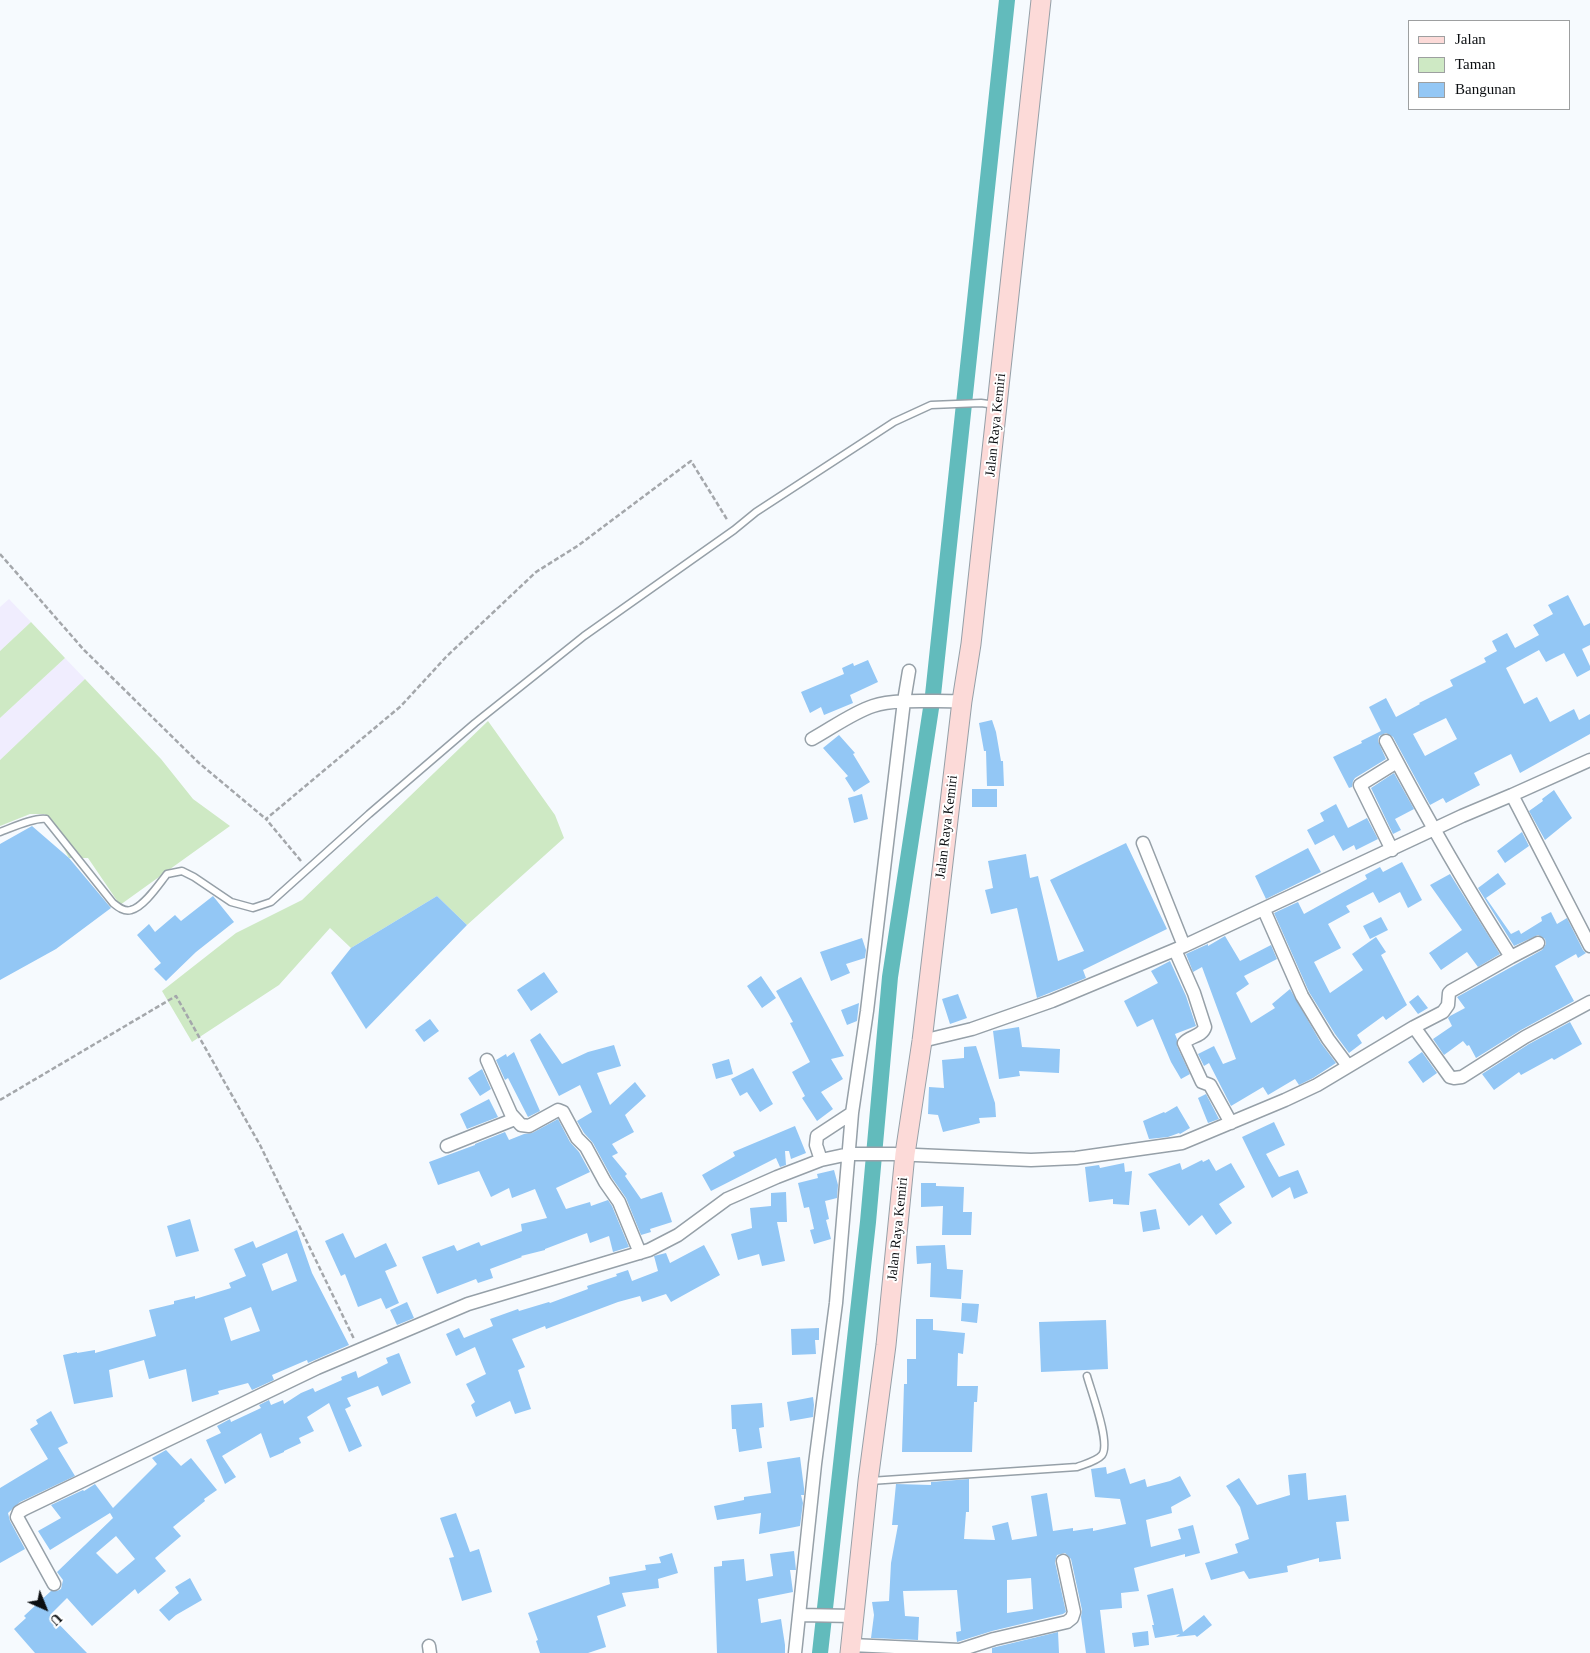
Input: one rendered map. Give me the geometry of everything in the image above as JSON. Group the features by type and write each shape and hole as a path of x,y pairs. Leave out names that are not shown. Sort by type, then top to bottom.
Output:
{"main road":[{"name":"Jalan Raya Kemiri","path":"851,1649 848,1616 886,1345 899,1154 922,1041 958,701 971,644 990,404 1041,0"}],"street":[{"path":"795,1653 801,1615 815,1464 836,1304 852,1154 852,1113 868,1011 907,702 909,671"},
{"path":"812,739 872,706 907,702 958,701"},
{"path":"1386,741 1433,830 1511,957"},
{"path":"922,1041 972,1028 1027,1010 1180,948 1433,830 1590,760"},
{"path":"1392,850 1360,785 1398,762"},
{"path":"1512,795 1590,946"},
{"path":"1143,843 1180,948 1205,1027 1201,1033 1184,1043 1202,1082 1210,1085 1231,1123"},
{"path":"1264,910 1302,996 1328,1039 1348,1066"},
{"path":"54,1584 17,1517 19,1512 360,1349 468,1304 640,1253 663,1244 728,1199 821,1160 852,1154 899,1154 1031,1160 1076,1158 1182,1143 1317,1085 1447,1008 1449,993 1538,943"},
{"path":"1414,1027 1448,1074 1457,1078 1462,1077 1525,1037 1590,1002"},
{"path":"487,1060 511,1114 521,1125 529,1126 558,1110 563,1112 577,1138 586,1147 605,1182 619,1202 640,1253"},
{"path":"821,1160 816,1145 817,1136 852,1113"},
{"path":"447,1146 515,1119"},
{"path":"851,1649 960,1650 994,1638 1067,1622 1072,1618 1074,1612 1063,1561"},
{"path":"801,1615 848,1616"}],"lane":[{"path":"0,832 34,820 46,819 113,903 122,909 130,911 140,906 167,874 182,871 231,902 254,908 271,902 369,814 468,730 584,636 734,530 756,512 894,422 931,405 990,404"},
{"path":"868,1481 1077,1466 1096,1459 1102,1455 1104,1448 1102,1426 1087,1376"}],"path":[{"path":"266,819 401,706 446,657 536,572 579,545 692,461 734,530"},
{"path":"0,554 84,650 199,763 266,819 308,870"},
{"path":"0,1100 176,996 260,1145 360,1349"}],"shaded area":[{"path":"9,599 31,622 0,651 0,607"},
{"path":"65,658 85,679 0,760 0,718"}],"green space":[{"path":"31,622 65,658 0,718 0,651"},
{"path":"85,679 161,759 193,799 230,826 120,905 88,858 69,858 45,814 30,814 0,826 0,760"},
{"path":"488,721 555,815 564,838 467,925 437,896 351,948 330,928 279,985 192,1042 162,991 236,933 302,900"}],"building":[{"path":"1568,595 1584,626 1590,623 1590,645 1582,649 1590,670 1577,677 1564,653 1546,662 1539,650 1506,668 1524,704 1537,697 1550,722 1574,709 1579,720 1590,714 1590,734 1520,773 1511,754 1474,773 1480,785 1446,803 1443,798 1430,805 1393,737 1386,733 1379,736 1378,741 1386,759 1355,778 1352,787 1349,788 1333,757 1362,743 1361,741 1381,731 1369,707 1386,698 1396,717 1453,686 1450,680 1486,662 1484,658 1497,651 1492,641 1507,633 1515,648 1539,635 1533,625 1553,614 1548,605","holes":["1446,718 1457,739 1425,756 1413,734"]},
{"path":"868,660 878,682 850,695 853,703 824,715 821,707 810,713 801,692 844,674 842,668 853,663 854,666"},
{"path":"992,720 1001,761 1003,761 1004,786 987,786 986,751 984,751 979,723"},
{"path":"839,735 855,753 853,754 870,782 854,792 845,778 848,776 823,748"},
{"path":"1394,773 1414,809 1395,819 1401,830 1393,834 1371,788"},
{"path":"972,789 997,789 997,807 972,807"},
{"path":"1554,790 1572,818 1545,840 1529,811"},
{"path":"862,794 868,819 854,823 848,798"},
{"path":"1336,804 1348,828 1367,818 1378,839 1356,850 1354,845 1343,851 1334,835 1315,845 1307,830 1324,821 1320,813"},
{"path":"32,826 69,858 111,908 56,949 0,980 0,844"},
{"path":"1522,832 1529,846 1505,863 1497,851"},
{"path":"1126,843 1167,929 1083,970 1086,978 1037,998 1017,908 991,914 985,890 993,888 988,861 1026,854 1030,878 1038,876 1058,961 1084,951 1050,880"},
{"path":"1308,848 1321,872 1266,899 1255,876"},
{"path":"1402,862 1422,900 1408,908 1400,892 1379,903 1373,892 1346,906 1350,912 1328,924 1341,948 1314,962 1330,993 1363,970 1352,954 1376,937 1386,952 1381,955 1407,1005 1386,1020 1383,1016 1357,1035 1362,1043 1349,1053 1309,992 1274,913 1298,902 1304,914 1367,879 1365,875 1380,867 1383,872"},
{"path":"1498,873 1506,884 1486,898 1511,934 1519,930 1521,934 1542,921 1541,917 1551,912 1557,924 1567,918 1586,953 1578,958 1576,954 1555,966 1574,1001 1521,1030 1476,1058 1469,1045 1467,1046 1463,1041 1444,1055 1433,1039 1452,1026 1448,1018 1450,1016 1465,1008 1457,997 1542,950 1546,944 1545,939 1538,935 1514,946 1478,888"},
{"path":"1450,874 1500,954 1478,967 1467,952 1441,970 1429,953 1462,930 1430,885"},
{"path":"213,896 234,922 196,952 166,981 154,969 161,963 137,935 149,924 155,932 175,915 181,921"},
{"path":"437,896 467,925 366,1029 331,973 351,948"},
{"path":"1381,917 1388,930 1370,939 1363,926"},
{"path":"1225,936 1240,961 1271,945 1277,959 1244,976 1249,984 1236,993 1251,1023 1275,1008 1272,1004 1290,989 1321,1043 1336,1063 1299,1085 1295,1079 1268,1095 1263,1087 1231,1106 1209,1063 1204,1066 1198,1054 1214,1046 1223,1064 1236,1059 1202,967 1193,972 1186,954 1208,944 1208,946"},
{"path":"862,938 866,950 865,958 846,964 850,973 831,981 820,952"},
{"path":"1170,961 1186,996 1196,1026 1175,1034 1177,1046 1190,1074 1181,1079 1171,1062 1153,1019 1137,1027 1124,1001 1158,983 1151,971"},
{"path":"544,972 558,992 531,1011 517,990"},
{"path":"761,976 776,998 762,1008 747,986"},
{"path":"801,977 844,1056 831,1059 843,1079 821,1092 833,1109 817,1121 802,1098 805,1096 792,1072 810,1062 790,1023 793,1022 776,991"},
{"path":"958,994 967,1018 950,1024 942,999"},
{"path":"1418,995 1428,1008 1418,1014 1409,1002"},
{"path":"859,1003 857,1021 847,1025 841,1010"},
{"path":"430,1019 439,1031 424,1042 415,1030"},
{"path":"1570,1022 1582,1044 1554,1060 1552,1058 1521,1075 1519,1072 1494,1090 1482,1074 1529,1044"},
{"path":"1019,1027 1022,1047 1060,1049 1059,1073 1019,1071 1020,1076 999,1079 993,1031"},
{"path":"540,1033 562,1064 588,1052 614,1045 621,1066 597,1073 610,1105 635,1082 646,1096 625,1115 634,1132 612,1144 618,1153 612,1156 627,1174 625,1176 641,1199 662,1192 672,1222 650,1229 651,1232 641,1235 626,1198 612,1178 593,1143 577,1121 592,1112 580,1085 559,1096 530,1040"},
{"path":"976,1046 995,1103 996,1117 979,1118 980,1123 943,1132 938,1115 928,1114 929,1087 944,1088 942,1060 964,1058 964,1047"},
{"path":"514,1052 540,1111 528,1117 508,1078 505,1080 496,1060 506,1054 507,1057"},
{"path":"1422,1052 1437,1073 1423,1083 1408,1062"},
{"path":"729,1059 733,1074 716,1079 712,1064"},
{"path":"753,1068 773,1104 760,1112 747,1092 740,1096 731,1079"},
{"path":"482,1069 491,1089 480,1096 468,1078"},
{"path":"1206,1094 1219,1119 1208,1123 1198,1098"},
{"path":"489,1099 498,1117 467,1129 460,1114"},
{"path":"1177,1106 1190,1128 1180,1134 1149,1139 1143,1121 1165,1113"},
{"path":"558,1119 570,1142 579,1152 590,1172 556,1188 566,1209 590,1202 591,1206 608,1200 629,1247 613,1252 609,1236 590,1243 587,1233 490,1269 493,1278 478,1283 476,1279 437,1294 422,1257 454,1245 457,1251 479,1242 481,1246 522,1231 521,1224 547,1218 535,1189 512,1198 509,1188 491,1197 479,1171 438,1185 429,1162 505,1132 509,1140 532,1133"},
{"path":"1274,1122 1285,1145 1266,1154 1279,1177 1298,1170 1308,1193 1294,1199 1290,1187 1272,1198 1242,1137"},
{"path":"795,1126 806,1153 791,1159 789,1151 785,1151 786,1165 780,1167 776,1158 711,1191 702,1175 735,1156 733,1152"},
{"path":"1209,1159 1216,1171 1231,1163 1245,1187 1219,1204 1232,1223 1216,1235 1202,1215 1189,1226 1148,1174 1180,1163 1182,1170 1202,1160 1203,1162"},
{"path":"1124,1163 1125,1172 1132,1171 1129,1205 1113,1204 1113,1199 1089,1202 1085,1167 1099,1165 1100,1168"},
{"path":"834,1170 838,1185 837,1198 825,1201 829,1219 826,1220 831,1239 814,1244 810,1230 814,1229 809,1207 804,1208 798,1183 818,1178 817,1174"},
{"path":"921,1183 936,1183 936,1186 964,1187 963,1212 972,1212 971,1235 942,1235 943,1206 921,1207"},
{"path":"786,1192 787,1222 777,1222 785,1261 762,1266 759,1254 738,1260 731,1234 752,1228 750,1208 771,1206 771,1193"},
{"path":"1156,1209 1160,1229 1143,1232 1140,1212"},
{"path":"190,1219 199,1251 176,1257 167,1226"},
{"path":"297,1230 312,1273 349,1345 308,1363 307,1360 272,1375 274,1380 252,1390 248,1383 218,1391 219,1394 192,1402 186,1369 149,1379 144,1360 109,1370 113,1397 74,1404 63,1355 95,1350 95,1353 156,1336 149,1310 174,1304 174,1301 195,1296 195,1299 231,1288 229,1283 246,1276 234,1249 253,1241 256,1248","holes":["287,1253 297,1281 272,1291 262,1264","251,1307 260,1331 231,1341 224,1318"]},
{"path":"343,1233 355,1258 386,1243 397,1266 385,1271 399,1303 386,1309 381,1298 358,1307 345,1274 341,1276 325,1241"},
{"path":"704,1245 720,1275 671,1302 666,1294 642,1302 640,1296 618,1302 546,1329 545,1326 512,1339 525,1367 518,1370 531,1409 515,1414 510,1401 476,1417 471,1405 475,1402 466,1384 486,1374 475,1347 456,1356 446,1334 459,1328 464,1338 493,1326 490,1319 518,1309 519,1311 550,1303 588,1289 587,1286 617,1276 616,1274 628,1270 632,1281 658,1271 654,1256 666,1253 670,1263"},
{"path":"945,1245 947,1269 963,1270 961,1299 930,1297 931,1263 917,1264 916,1246"},
{"path":"407,1302 414,1318 397,1325 390,1310"},
{"path":"962,1303 979,1304 977,1323 961,1321"},
{"path":"916,1319 933,1319 933,1330 965,1333 963,1354 958,1353 957,1386 978,1386 977,1402 974,1402 972,1452 902,1452 904,1384 907,1384 907,1359 916,1359"},
{"path":"1106,1320 1108,1369 1041,1372 1039,1322"},
{"path":"819,1328 819,1340 815,1340 816,1354 792,1355 791,1329"},
{"path":"399,1353 411,1383 382,1396 378,1386 347,1398 351,1406 345,1409 362,1446 349,1452 329,1403 307,1417 314,1431 299,1438 301,1443 284,1452 270,1458 261,1433 222,1456 236,1477 225,1484 206,1440 221,1433 217,1426 230,1419 231,1422 261,1408 259,1405 269,1400 271,1405 283,1400 284,1404 301,1393 313,1388 315,1392 342,1380 341,1377 356,1371 358,1378 388,1363 386,1358"},
{"path":"813,1397 813,1417 790,1421 787,1402"},
{"path":"762,1403 764,1427 759,1428 762,1448 739,1452 736,1429 732,1429 731,1405"},
{"path":"51,1411 68,1443 58,1448 75,1476 20,1502 8,1513 10,1521 25,1549 0,1563 0,1488 48,1459 30,1429 38,1424 36,1420"},
{"path":"166,1450 181,1466 191,1458 217,1490 173,1527 181,1536 155,1558 166,1571 138,1594 135,1589 92,1626 67,1598 50,1615 87,1653 35,1653 14,1629 26,1618 24,1616 51,1591 61,1589 63,1580 57,1572 113,1518 110,1513 50,1550 38,1531 61,1518 51,1505 84,1491 95,1484 113,1508 157,1464 152,1458","holes":["116,1536 135,1559 117,1574 96,1553"]},
{"path":"800,1457 804,1495 801,1495 803,1503 800,1526 759,1534 761,1513 717,1520 714,1506 744,1500 744,1497 771,1493 767,1462"},
{"path":"1106,1467 1107,1474 1125,1468 1130,1484 1145,1479 1147,1487 1170,1481 1180,1476 1191,1496 1171,1507 1172,1513 1146,1520 1151,1547 1181,1539 1178,1529 1193,1525 1200,1553 1185,1557 1185,1554 1134,1568 1139,1591 1121,1593 1122,1608 1100,1610 1105,1653 1086,1653 1081,1617 1082,1610 1071,1559 1065,1553 1057,1555 1055,1562 1066,1612 1063,1614 992,1631 957,1642 956,1632 961,1631 957,1590 903,1591 905,1616 919,1617 918,1640 871,1638 874,1615 872,1602 889,1601 891,1563 898,1525 892,1525 896,1484 931,1485 931,1482 969,1479 969,1512 966,1512 964,1539 995,1540 992,1526 1008,1522 1012,1540 1037,1536 1031,1496 1047,1493 1053,1531 1093,1528 1093,1531 1126,1524 1120,1499 1095,1497 1091,1469","holes":["1031,1578 1033,1609 1007,1613 1007,1580"]},
{"path":"1306,1473 1308,1500 1346,1495 1349,1521 1336,1522 1341,1559 1319,1562 1319,1558 1287,1566 1288,1572 1249,1579 1244,1571 1211,1580 1205,1563 1238,1553 1235,1544 1249,1539 1240,1507 1226,1486 1239,1478 1257,1505 1290,1495 1288,1475"},
{"path":"456,1513 470,1552 479,1549 492,1592 462,1601 449,1558 454,1557 440,1518"},
{"path":"794,1551 796,1570 790,1570 793,1592 758,1599 761,1623 781,1619 785,1653 717,1653 714,1567 722,1566 722,1561 744,1559 746,1581 773,1576 770,1554"},
{"path":"672,1553 678,1573 658,1579 659,1588 622,1593 626,1606 597,1616 606,1647 588,1653 540,1653 536,1641 538,1640 528,1613 610,1584 609,1577 646,1570 645,1565 661,1563 659,1557"},
{"path":"190,1578 202,1600 169,1621 159,1610 179,1593 175,1587"},
{"path":"1173,1588 1183,1632 1204,1615 1212,1625 1197,1637 1195,1635 1176,1637 1180,1634 1155,1638 1147,1595"},
{"path":"1148,1631 1149,1645 1134,1647 1132,1633"},
{"path":"1058,1632 1059,1653 992,1653 992,1648"}],"waterway":[{"path":"820,1653 868,1222 890,977 933,695 1007,0"}]}
